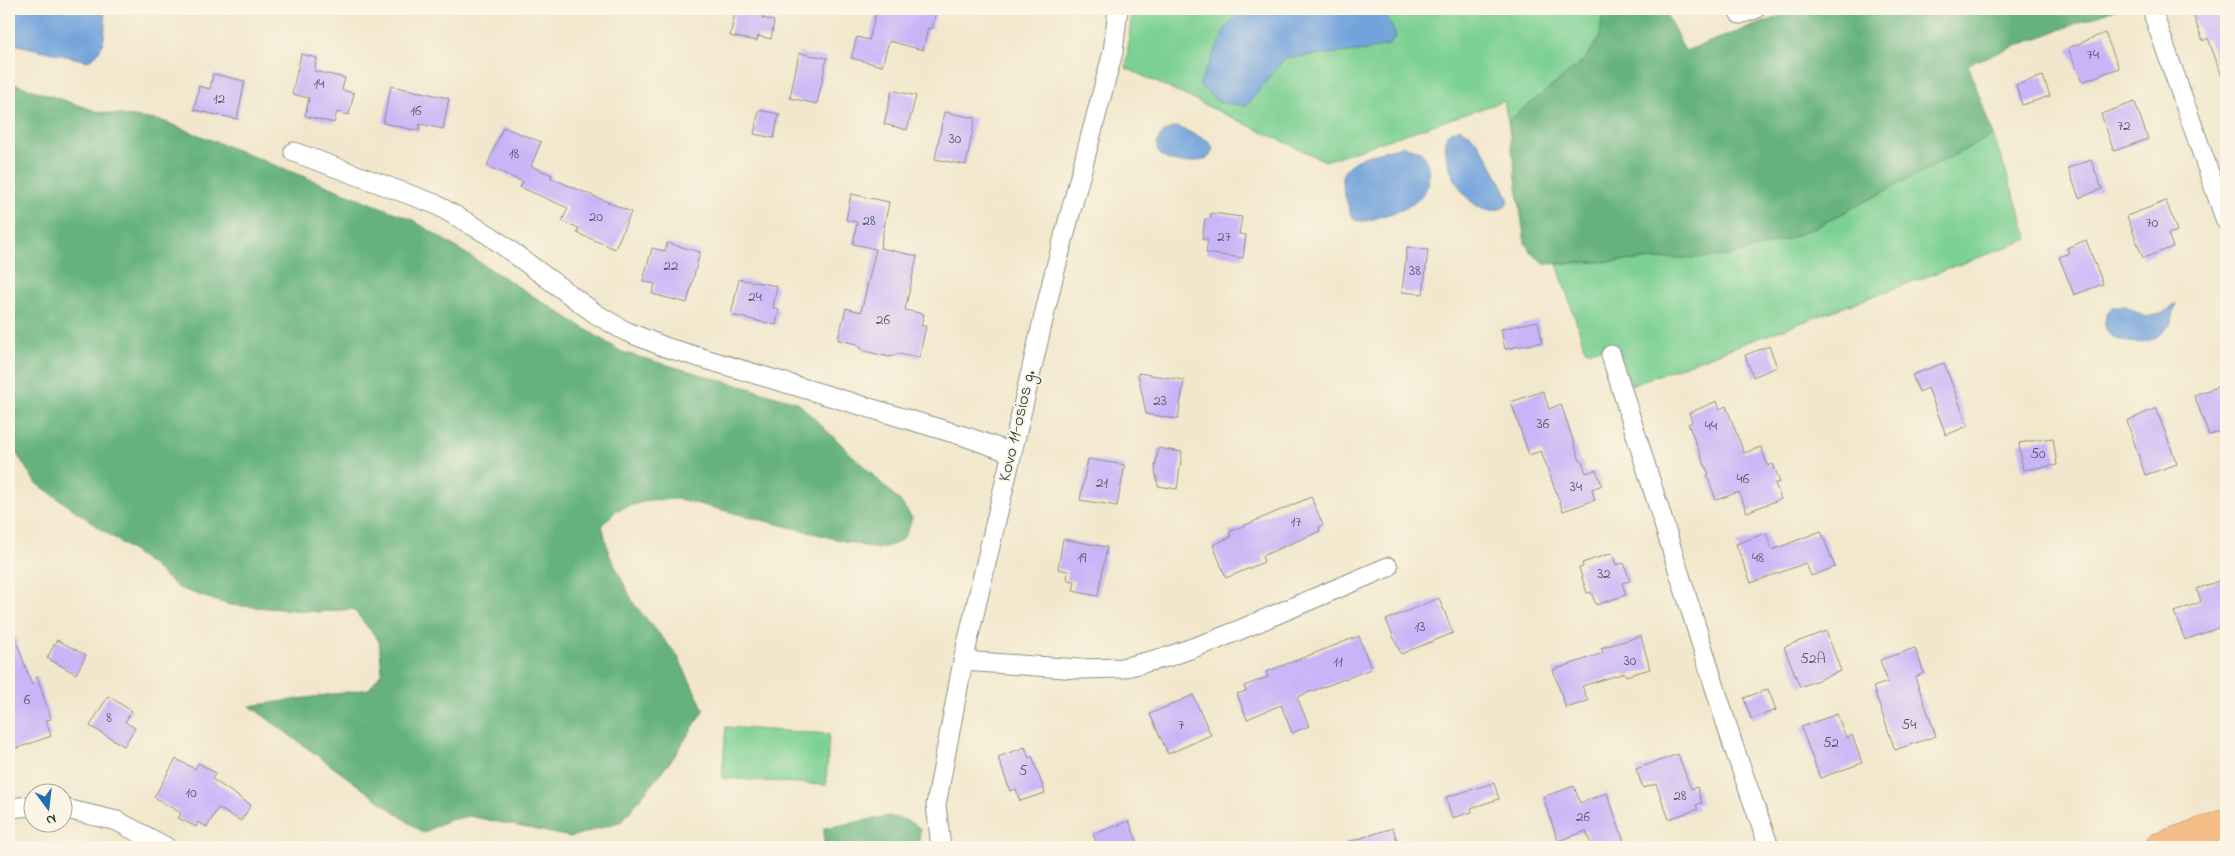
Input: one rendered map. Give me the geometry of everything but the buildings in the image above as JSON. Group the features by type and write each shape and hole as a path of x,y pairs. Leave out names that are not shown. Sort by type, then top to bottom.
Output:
{"highway":[{"path":"2159,847 2226,823"}],"street":[{"name":"Kovo 11-osios g.","path":"941,847 936,805 963,661 1052,282 1113,52 1118,9"},
{"path":"2154,16 2226,221"},
{"path":"294,152 435,204 489,235 596,314 625,331 665,348 967,437 1012,453"},
{"path":"1612,355 1733,745 1769,847"},
{"path":"963,661 1079,668 1122,668 1167,657 1218,639 1388,567"},
{"path":"9,808 22,807"},
{"path":"72,810 117,821 166,847"}],"green space":[{"path":"1132,9 1603,9 1603,12 1600,35 1594,47 1584,59 1559,82 1508,121 1504,101 1325,161 1126,68"},
{"path":"1603,9 1664,9 1685,51 1800,9 2115,9 1968,64 1993,135 1818,226 1785,240 1728,256 1546,264 1532,254 1525,243 1508,121 1585,60 1600,36"},
{"path":"9,82 99,112 163,121 411,219 622,352 797,402 900,501 912,518 907,532 900,541 876,549 679,499 649,500 617,510 602,525 609,554 634,604 677,655 704,710 673,758 622,821 571,837 469,816 446,821 423,833 250,706 369,689 382,672 379,641 353,609 319,612 229,605 178,588 152,565 35,482 13,448 9,429"},
{"path":"1993,135 2029,239 1631,385 1617,346 1586,351 1557,264 1728,256 1785,240 1818,226"},
{"path":"726,727 829,734 826,785 722,778"},
{"path":"889,816 908,821 920,828 919,847 824,847 824,828"}],"water":[{"path":"9,9 104,9 105,31 102,45 99,51 88,61 9,43"},
{"path":"1244,9 1379,9 1384,11 1396,36 1389,45 1368,50 1285,58 1246,106 1218,102 1199,85 1226,27"},
{"path":"1178,127 1209,141 1213,149 1209,157 1196,161 1180,162 1166,159 1161,155 1157,149 1158,140 1169,129"},
{"path":"1459,128 1475,139 1494,169 1508,197 1508,202 1501,208 1496,210 1485,209 1474,203 1456,181 1446,154 1446,142 1449,133"},
{"path":"1403,146 1420,151 1428,165 1428,180 1423,194 1411,205 1401,210 1369,220 1355,220 1351,215 1343,189 1343,173 1348,166 1365,156"},
{"path":"2176,304 2170,324 2163,332 2152,339 2128,342 2110,334 2105,326 2106,317 2113,306 2126,306 2145,317 2161,314"}]}
